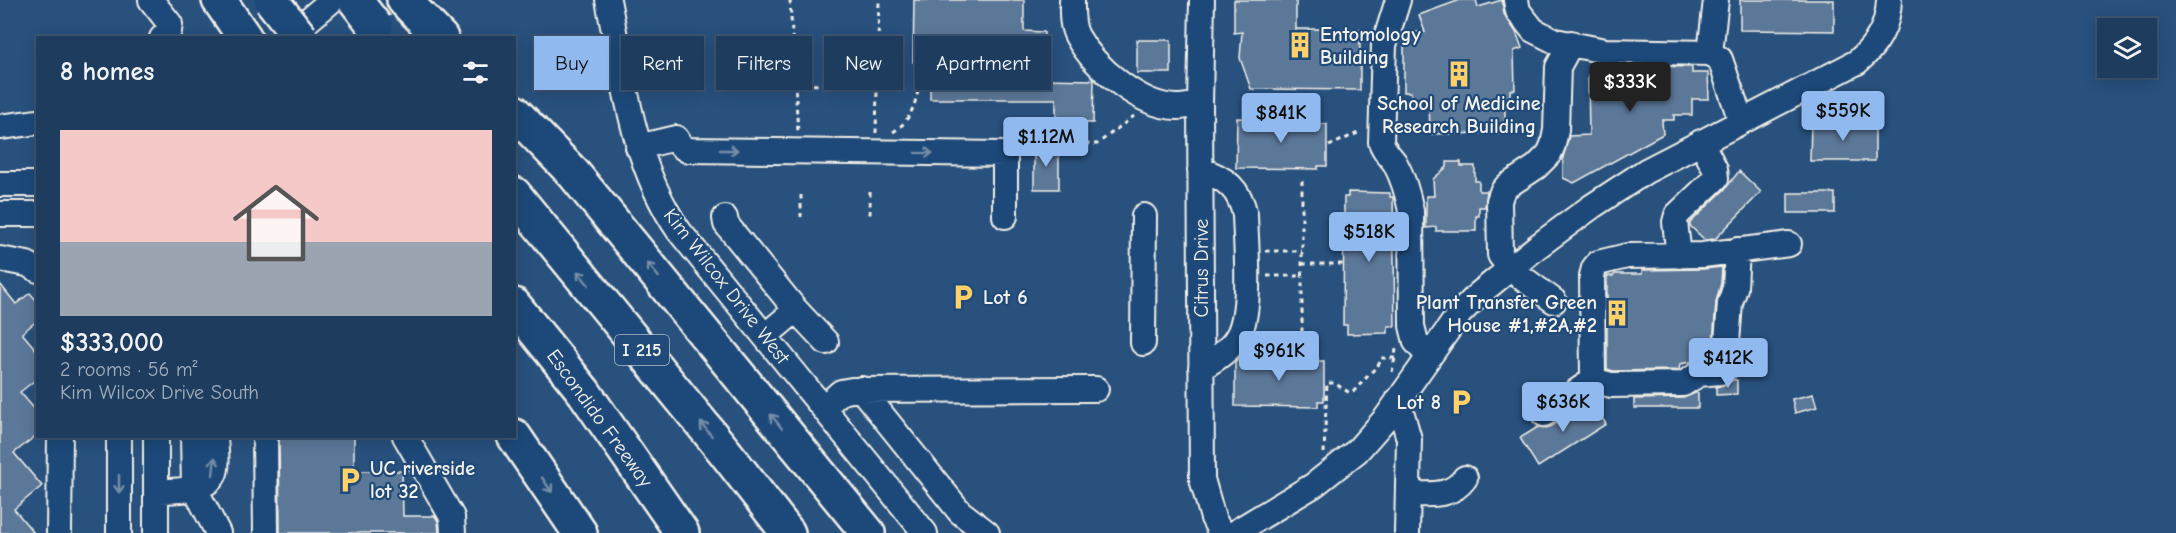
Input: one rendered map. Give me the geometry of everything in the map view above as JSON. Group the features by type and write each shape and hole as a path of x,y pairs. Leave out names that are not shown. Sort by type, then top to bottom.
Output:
{"highway":[{"path":"271,0 299,36"},
{"path":"355,0 381,32"},
{"path":"405,0 439,36"},
{"path":"516,114 574,174 868,533"},
{"name":"I 215","path":"516,196 778,520"},
{"name":"Escondido Freeway","path":"516,307 584,392 682,533"},
{"path":"515,438 580,533"}],"street":[{"path":"151,0 170,24 169,32 164,36"},
{"path":"289,36 332,0"},
{"name":"Kim Wilcox Drive West","path":"602,0 611,11 638,147 655,193 665,211 926,533"},
{"path":"1072,0 1072,21 1077,37 1106,71 1128,90 1149,100 1176,107 1200,104"},
{"name":"Citrus Drive","path":"1202,0 1200,104 1202,479 1210,509 1221,533"},
{"path":"1398,0 1384,45 1381,142 1395,164 1408,194 1411,211 1412,326 1416,342 1428,356"},
{"path":"1516,0 1518,11 1533,30 1555,41 1605,51 1710,53 1720,60 1742,121"},
{"path":"1710,53 1716,0"},
{"path":"1234,533 1305,491 1340,466 1386,418 1460,313 1510,268 1591,207 1646,171 1857,62 1872,49 1881,35 1889,0"},
{"path":"1554,302 1510,268 1500,255 1499,201 1507,186 1536,167 1549,154 1556,130 1558,67 1571,43"},
{"path":"0,128 36,122"},
{"path":"638,147 676,138 687,150 1005,154 1005,216"},
{"path":"1679,256 1675,222 1677,215 1716,178 1715,169 1701,142"},
{"path":"1200,170 1225,179 1242,202 1245,215 1246,294 1244,319 1239,335 1219,357 1201,368"},
{"path":"0,184 36,184"},
{"path":"0,214 36,214"},
{"path":"1143,343 1144,216"},
{"path":"725,218 726,224 796,310 826,342"},
{"path":"1593,380 1592,276 1598,263 1627,256 1679,256 1789,244"},
{"path":"1593,380 1611,385 1683,384 1700,374 1720,372 1725,369 1730,303 1735,288 1737,250"},
{"path":"0,259 27,264 36,269"},
{"path":"765,336 796,310"},
{"path":"1544,414 1593,380"},
{"path":"824,407 841,392 861,389 1096,389"},
{"path":"861,389 960,513 987,533"},
{"path":"1398,400 1409,439 1407,533"},
{"path":"59,533 60,438"},
{"path":"119,438 119,533"},
{"path":"156,438 156,533"},
{"path":"193,438 194,487 218,533"},
{"path":"156,491 185,491 207,482 214,476 215,438"},
{"path":"266,438 266,533"},
{"path":"406,438 452,517 453,533"},
{"path":"1408,494 1445,494 1458,487 1465,478"}],"path":[{"path":"790,0 792,36"},
{"path":"878,36 879,0"},
{"path":"795,90 799,150"},
{"path":"876,142 877,90"},
{"path":"885,137 902,127 918,98 919,90"},
{"path":"1041,143 1097,144 1142,110 1149,100"},
{"path":"1329,146 1356,135 1382,117"},
{"path":"1302,181 1302,350"},
{"path":"870,192 870,216"},
{"path":"801,195 801,217"},
{"path":"1265,258 1265,251 1302,251"},
{"path":"1302,264 1344,264"},
{"path":"1265,276 1302,276"},
{"path":"1391,377 1396,347"},
{"path":"1330,451 1323,457 1327,383 1334,383 1350,393 1353,392 1379,364 1381,358 1395,358"}],"building":[{"path":"914,0 1024,0 1024,31 1044,32 1044,36 915,36 915,62 913,62"},
{"name":"Entomology Building","path":"1234,0 1296,0 1296,29 1360,29 1360,90 1251,89 1240,58 1242,32 1234,33"},
{"name":"School of Medicine Research Building","path":"1460,0 1476,0 1478,7 1502,0 1504,14 1516,32 1522,48 1514,51 1515,90 1510,90 1510,100 1505,100 1505,133 1430,134 1429,101 1411,101 1411,92 1404,92 1404,40 1410,40 1410,32 1425,32 1419,15"},
{"path":"1740,0 1834,0 1834,31 1740,30"},
{"path":"1137,40 1171,40 1171,73 1137,73"},
{"path":"1611,65 1692,67 1692,73 1708,73 1709,99 1692,99 1692,115 1674,115 1674,120 1662,120 1663,134 1574,183 1563,178 1563,157 1569,136 1589,135 1588,75 1611,75"},
{"path":"1051,79 1094,80 1093,123 1056,123 1056,99 930,99 930,90 1051,90"},
{"path":"1237,118 1319,120 1319,124 1327,124 1327,166 1318,166 1318,169 1236,168"},
{"path":"1811,122 1875,122 1875,161 1810,161"},
{"path":"1034,146 1059,146 1059,189 1034,189"},
{"path":"1447,162 1461,162 1461,166 1475,166 1475,181 1479,181 1479,191 1487,191 1485,207 1479,207 1479,216 1476,216 1476,231 1436,231 1436,227 1426,228 1426,196 1434,196 1433,179 1447,167"},
{"path":"1739,171 1761,192 1715,239 1705,240 1690,226 1690,223 1726,188"},
{"path":"1348,192 1390,193 1390,197 1393,197 1395,326 1388,326 1388,333 1347,334 1347,325 1343,325 1344,197 1348,197"},
{"path":"1788,193 1835,193 1835,213 1788,213"},
{"name":"Plant Transfer Green House #1,#2A,#2","path":"1722,267 1716,302 1712,358 1680,364 1679,370 1613,371 1607,369 1607,276 1642,274 1642,270"},
{"path":"0,284 16,304 30,293 36,300 36,322 22,333 36,350 36,380 20,392 36,411 36,436 14,453 42,486 14,509 34,533 0,533"},
{"path":"1241,356 1318,357 1318,361 1324,361 1324,401 1318,401 1318,407 1235,406 1235,362"},
{"path":"1737,380 1737,394 1716,395 1716,387"},
{"path":"1698,393 1698,408 1634,408 1634,399 1683,398"},
{"path":"1813,394 1817,407 1795,413 1792,399"},
{"path":"1590,399 1606,424 1538,467 1520,438 1538,427 1552,426"},
{"path":"279,438 354,438 354,471 402,471 403,516 435,516 439,533 280,533"}],"place":[{"name":"Entomology Building","path":"1300,45"},
{"name":"School of Medicine Research Building","path":"1459,74"},
{"name":"Lot 6","path":"963,297"},
{"name":"Plant Transfer Green House #1,#2A,#2","path":"1617,313"},
{"name":"Lot 8","path":"1461,402"},
{"name":"UC riverside lot 32","path":"350,480"}]}
